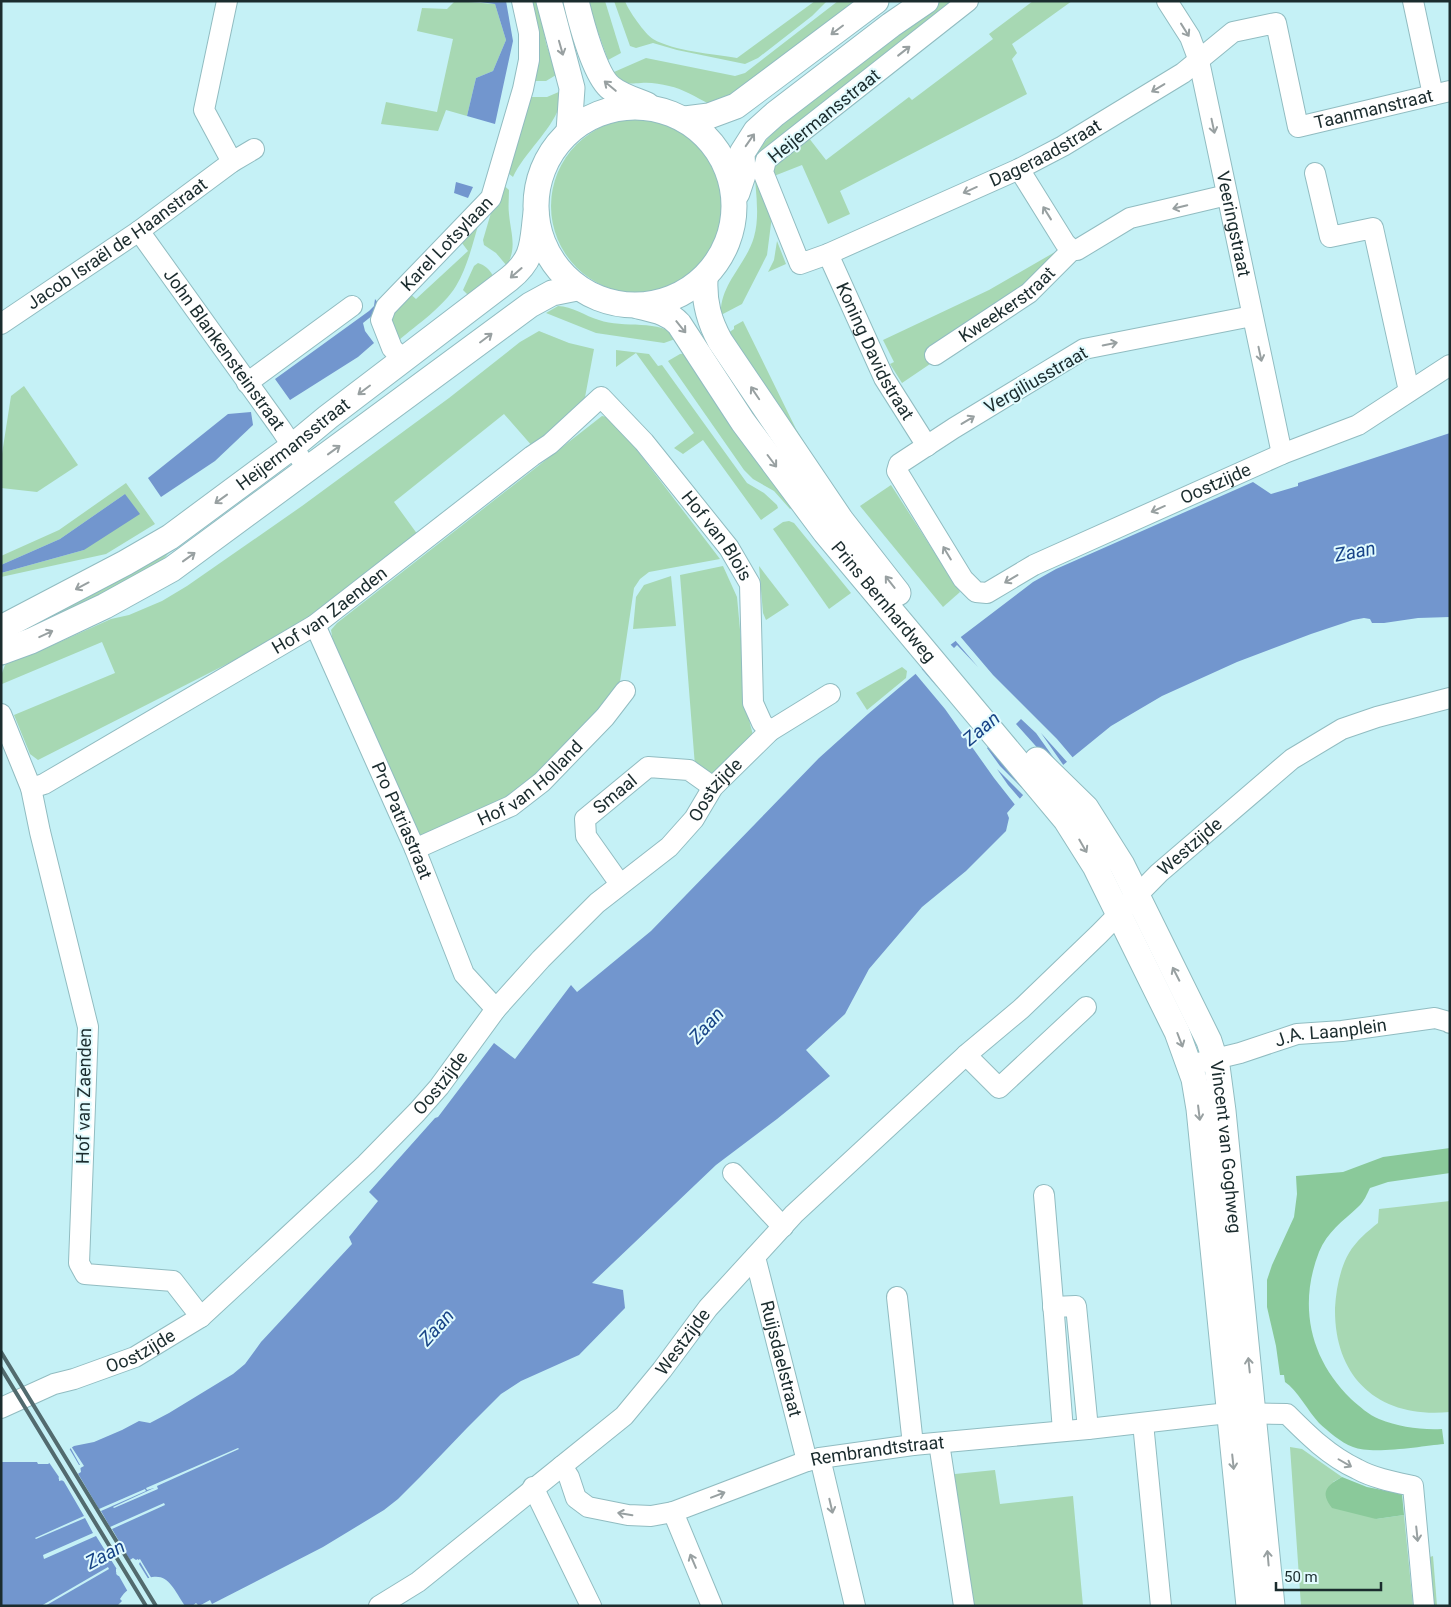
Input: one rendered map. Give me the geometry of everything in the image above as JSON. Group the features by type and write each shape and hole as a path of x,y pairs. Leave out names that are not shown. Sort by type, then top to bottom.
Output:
{"main road":[{"path":"549,1 572,88 570,131"},
{"path":"576,1 593,56 606,84 612,89 653,108 686,119 709,139 723,159 731,180 734,203 733,221 722,256 705,280 675,296 638,306 621,305 604,301 577,288 559,271 547,253 539,234 536,213 539,180 546,162 556,145 570,131 595,115 624,107 653,108"},
{"path":"686,119 709,116 736,106 876,1"},
{"name":"Heijermansstraat","path":"734,203 743,176 742,153 756,131 771,117 914,4"},
{"name":"Heijermansstraat","path":"1,628 125,564 170,537 293,446 520,270 530,254 536,213"},
{"name":"Prins Bernhardweg","path":"705,280 708,314 720,341 914,625"},
{"name":"Heijermansstraat","path":"1,652 31,641 105,606 172,569 530,305 552,293 577,288"},
{"name":"Prins Bernhardweg","path":"638,306 665,313 679,324 742,422 825,532 914,625 1030,753 1063,800 1076,833 1119,914"},
{"name":"Prins Bernhardweg","path":"1063,800 1086,808 1114,850 1137,896"},
{"name":"Vincent van Goghweg","path":"1137,896 1205,1031 1215,1059 1223,1111 1272,1606"},
{"name":"Vincent van Goghweg","path":"1119,914 1177,1032 1190,1065 1199,1110 1249,1606"}],"street":[{"path":"227,1 204,110 232,162"},
{"name":"Karel Lotsylaan","path":"403,360 392,348 381,320 386,307 491,198 524,89 530,60 529,34 522,1"},
{"name":"Heijermansstraat","path":"800,264 762,172 766,160 968,1"},
{"name":"Veeringstraat","path":"1167,1 1190,37 1199,61 1282,454"},
{"path":"1418,1 1414,2 1441,93"},
{"name":"Dageraadstraat","path":"800,264 828,254 1019,169 1063,146 1199,61 1233,32 1276,23 1298,127"},
{"name":"Taanmanstraat","path":"1298,127 1441,93"},
{"name":"Jacob Israël de Haanstraat","path":"1,324 139,231 232,162 254,149"},
{"path":"1019,169 1065,243 1072,250"},
{"path":"1315,173 1330,237 1374,228 1409,392"},
{"name":"Kweekerstraat","path":"935,355 1029,294 1072,250 1076,250 1130,218 1227,195"},
{"name":"John Blankensteinstraat","path":"139,231 246,383 293,446 308,470"},
{"name":"Koning Davidstraat","path":"828,254 884,378 927,446"},
{"path":"246,383 352,306"},
{"name":"Vergiliusstraat","path":"976,592 963,579 897,471 899,464 1084,349 1252,316"},
{"name":"Oostzijde","path":"976,592 987,593 1034,565 1282,454 1358,425 1450,365"},
{"name":"Hof van Zaenden","path":"31,788 44,784 315,625 550,444 602,397"},
{"name":"Hof van Blois","path":"602,397 644,442 729,548 750,584 753,703 762,723 770,731"},
{"name":"Pro Patriastraat","path":"315,625 415,849 464,974 496,1009"},
{"name":"Hof van Holland","path":"415,849 510,806 542,782 605,717 625,691"},
{"name":"Oostzijde","path":"1,1408 44,1388 135,1357 201,1317 366,1164 417,1112 439,1087 496,1009 541,959 597,903 669,847 694,819 713,788 770,731 830,694"},
{"name":"Westzijde","path":"379,1606 418,1582 533,1487 562,1466 630,1408 662,1370 708,1308 783,1227 851,1160 966,1055 1021,1009 1164,869 1301,752 1342,729 1377,717 1450,698"},
{"name":"Hof van Zaenden","path":"1,714 31,788 88,1028 79,1263 85,1274 172,1281 201,1317"},
{"name":"Smaal","path":"620,884 586,836 585,819 648,767 689,770 713,788"},
{"path":"966,1055 999,1088 1086,1007"},
{"name":"J.A. Laanplein","path":"1190,1065 1240,1053 1297,1034 1342,1031 1435,1018 1449,1023"},
{"path":"733,1173 783,1227"},
{"path":"1044,1195 1053,1286 1063,1431"},
{"name":"Ruijsdaelstraat","path":"755,1257 855,1606"},
{"path":"897,1297 913,1445"},
{"path":"1053,1307 1076,1306 1088,1429"},
{"path":"1229,1413 1287,1414 1323,1448 1342,1461 1359,1470 1412,1486 1424,1606"},
{"name":"Rembrandtstraat","path":"562,1466 569,1477 576,1498 588,1507 628,1516 651,1516 673,1512 813,1460 913,1445 1088,1429 1229,1413"},
{"path":"1143,1423 1161,1606"},
{"path":"939,1443 964,1606"},
{"path":"533,1487 591,1606"},
{"path":"673,1512 712,1606"}],"green space":[{"path":"455,1 495,4 506,40 493,71 476,78 467,116 446,110 438,131 381,124 386,102 437,112 453,39 417,31 422,8 447,9"},
{"path":"529,1 538,1 546,43 556,75 546,81 531,81"},
{"path":"587,1 605,1 621,53 608,60"},
{"path":"614,1 625,1 633,16 646,32 653,39 661,43 682,49 737,58 815,1 827,1 812,16 758,58 745,64 653,43 636,48 630,46"},
{"path":"838,1 860,1 724,100 709,104 674,87 651,83 625,83 614,72 646,58 735,76 745,73"},
{"path":"937,1 952,1 950,8 947,4 766,148 772,216 767,255 742,304 721,315 724,294 754,237 757,208 754,159 760,148 787,121"},
{"path":"1033,1 1072,1 1012,44 1017,53 1012,59 1027,94 840,191 850,214 828,224 802,165 774,176 773,168 805,133 826,160 909,97 912,100 993,39 989,34"},
{"path":"561,91 560,105 550,125 513,177 504,170 528,97 547,97"},
{"path":"629,119 647,119 679,129 705,151 715,165 721,181 725,215 715,247 693,273 679,283 663,289 647,293 629,293 597,283 571,261 561,247 555,231 551,215 551,197 561,165 583,139 597,129 613,123"},
{"path":"500,182 509,190 513,246 507,266 496,253 484,245 483,240"},
{"path":"480,219 467,262 451,294 399,340 391,326 392,314 408,292 416,299 468,251 459,239"},
{"path":"777,241 786,264 768,272 774,260"},
{"path":"1055,252 1056,258 933,362 902,383 890,364 894,362 883,340 989,290"},
{"path":"478,263 487,268 493,276 469,296 463,290 474,266"},
{"path":"558,306 563,306 609,323 662,328 678,338 664,343 596,333 546,313"},
{"path":"743,321 796,429 813,456 728,333 734,329 734,326"},
{"path":"539,331 569,343 594,349 583,408 533,447 504,414 394,502 418,535 328,605 276,639 38,760 30,754 14,715 115,673 102,642 2,684 2,673 5,665 13,658 55,644 111,619 129,615 162,601 187,586 302,506 449,398 520,342"},
{"path":"616,350 649,354 658,366 662,365 747,483 764,493 778,508 761,520 703,440 683,454 674,448 694,433 636,353 616,367"},
{"path":"688,353 794,506 790,509 774,491 753,479 744,470 668,361 680,354"},
{"path":"24,386 78,465 37,492 1,488 1,460 11,396"},
{"path":"602,416 611,418 620,428 720,559 649,572 640,579 634,588 619,688 548,774 423,845 333,642 331,630 337,623"},
{"path":"126,483 155,524 106,554 1,577 1,573 84,550 125,494 60,539 1,565 1,556 59,530"},
{"path":"891,485 960,592 943,607 860,506"},
{"path":"789,521 794,523 851,593 829,609 773,529 783,522"},
{"path":"175,546 159,564 8,644 4,636"},
{"path":"723,566 737,597 748,716 753,735 709,779 695,766 680,575"},
{"path":"759,566 789,605 766,620 763,613"},
{"path":"671,576 676,626 633,629 636,597 644,585"},
{"path":"902,667 907,671 906,678 867,710 856,693"},
{"path":"1450,1148 1450,1173 1388,1182 1370,1188 1362,1203 1326,1238 1319,1252 1309,1292 1309,1312 1317,1349 1326,1367 1351,1399 1364,1410 1379,1419 1402,1426 1442,1429 1444,1444 1384,1450 1353,1447 1339,1440 1319,1423 1294,1390 1285,1382 1284,1375 1280,1375 1276,1346 1267,1307 1267,1280 1294,1217 1297,1194 1296,1176 1343,1172 1383,1157"},
{"path":"1450,1201 1450,1412 1425,1412 1402,1409 1383,1401 1366,1389 1352,1374 1343,1355 1337,1333 1335,1308 1339,1279 1343,1265 1352,1249 1362,1236 1378,1223 1379,1209"},
{"path":"1290,1447 1302,1449 1342,1477 1333,1482 1376,1519 1404,1515 1413,1606 1301,1606"},
{"path":"995,1470 1000,1504 1073,1496 1083,1606 973,1606 952,1482 955,1474"},
{"path":"1342,1477 1367,1487 1402,1494 1404,1515 1376,1519 1332,1508 1326,1498 1326,1490 1332,1483"},
{"path":"1433,1556 1437,1606 1429,1606 1424,1559"}],"water":[{"path":"473,1 506,1 513,41 495,124 467,116 476,78 493,71 506,40 495,4"},
{"path":"456,182 473,187 468,198 454,193"},
{"path":"375,299 378,303 373,315 363,323 365,331 374,343 358,357 290,400 275,379 369,311 374,306"},
{"path":"251,412 253,425 215,461 161,497 148,478 228,414"},
{"name":"Zaan","path":"1450,433 1450,617 1418,618 1384,623 1372,623 1370,619 1364,618 1353,620 1237,662 1162,696 1111,726 1024,794 1007,813 1009,818 1006,831 966,871 922,907 869,969 845,1014 806,1050 830,1076 716,1165 592,1283 623,1290 625,1308 579,1355 521,1381 501,1394 398,1499 384,1510 323,1547 212,1604 210,1600 199,1606 196,1603 192,1606 185,1606 176,1591 166,1580 161,1577 155,1577 147,1578 128,1590 117,1606 1,1606 1,1462 37,1462 38,1464 48,1464 74,1446 94,1442 139,1421 150,1423 233,1374 245,1364 261,1342 352,1244 349,1237 378,1201 369,1192 435,1118 438,1117 494,1043 515,1059 571,985 577,992 651,931 819,758 945,649 1033,582 1056,569 1253,482 1271,494 1298,486 1298,483","holes":["80,1465 81,1472 65,1482 58,1478","133,1558 138,1559 139,1563 118,1576 116,1569"]},
{"path":"125,494 140,514 84,550 1,573 1,565 60,539"}],"pier":[{"path":"959,635 993,675 1057,739 1074,759 1068,763 1041,733 1064,766 1061,768 1036,733 1021,719 1016,724 1051,763 992,743 987,748 1000,766 1028,794 1025,797 997,769 1021,800 1016,806 945,709 914,672 920,667 938,688 921,666 949,643 954,648 957,645 978,667 954,639"},
{"path":"71,1446 84,1466 62,1478 64,1480 77,1472 99,1509 145,1489 146,1491 101,1511 110,1527 164,1503 165,1505 112,1529 131,1562 119,1570 119,1572 140,1559 152,1579 150,1579 140,1562 139,1564 149,1580 128,1592 116,1574 118,1571 96,1536 44,1559 43,1555 93,1533 85,1518 35,1538 84,1516 63,1480 59,1481 59,1477 48,1461 69,1448 80,1465"},
{"path":"238,1448 157,1486 158,1489 113,1507 154,1488 147,1490 146,1488"},
{"path":"108,1567 109,1569 45,1606 41,1606"}],"railway":[{"path":"1,1352 156,1606"},
{"path":"1,1368 146,1606"}]}
